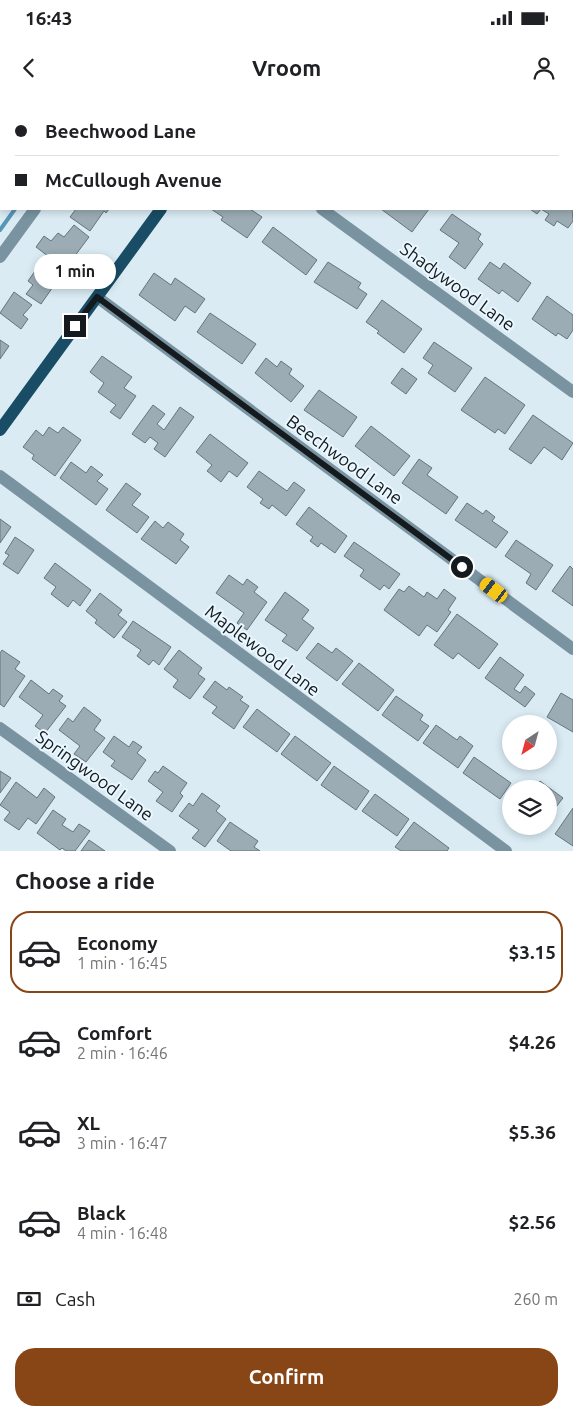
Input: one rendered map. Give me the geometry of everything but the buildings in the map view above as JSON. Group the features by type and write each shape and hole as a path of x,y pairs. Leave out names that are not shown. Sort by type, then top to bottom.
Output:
{"main road":[{"path":"0,430 159,210"}],"street":[{"path":"0,257 34,210"},
{"name":"Shadywood Lane","path":"323,210 573,392"},
{"name":"Beechwood Lane","path":"97,297 573,649"},
{"name":"Maplewood Lane","path":"0,476 506,851"},
{"name":"Springwood Lane","path":"0,728 170,851"}],"waterway":[{"path":"0,230 14,210"}],"route":[{"path":"75,326 97,297 462,567"}]}
